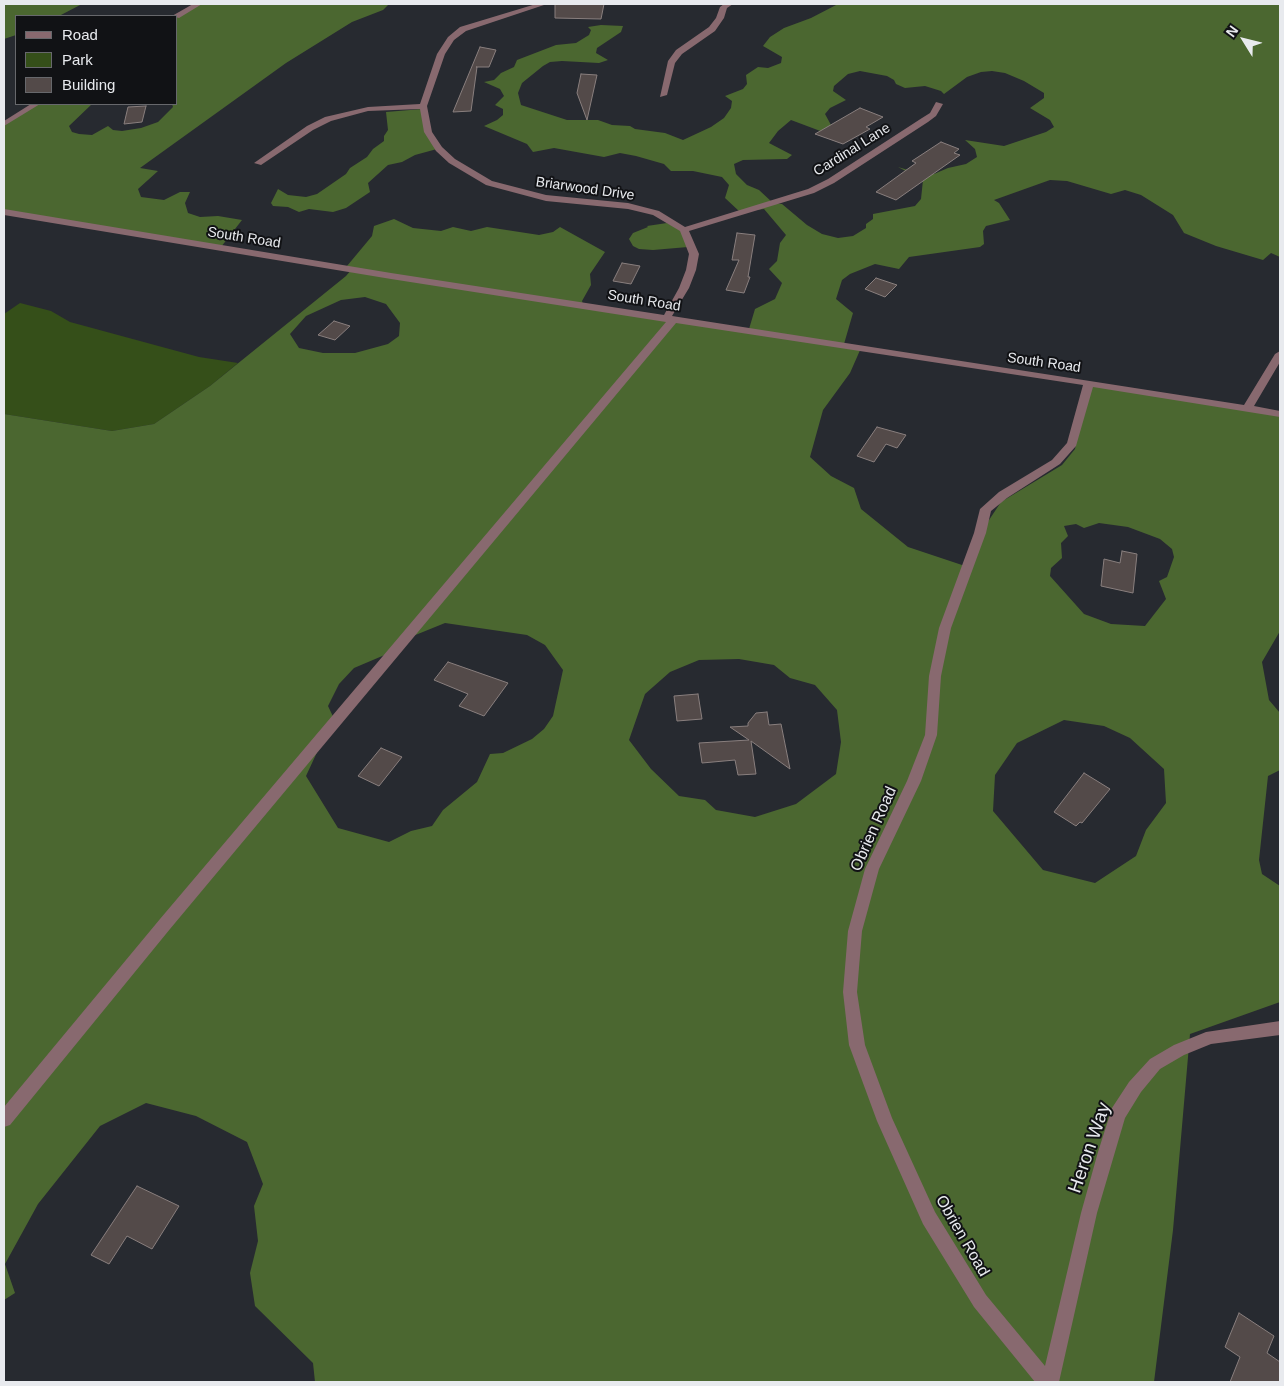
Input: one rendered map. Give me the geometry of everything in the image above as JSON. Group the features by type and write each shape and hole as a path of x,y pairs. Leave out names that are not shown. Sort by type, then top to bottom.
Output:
{"street":[{"path":"178,15 198,4"},
{"name":"Briarwood Drive","path":"543,4 484,21 463,30 451,39 441,54 423,106 428,132 439,149 452,161 489,184 546,198 628,206 656,213 684,230"},
{"path":"663,95 671,63 679,52 712,29 720,18 724,5"},
{"name":"Cardinal Lane","path":"684,230 785,200 831,181 925,120 933,114 939,104"},
{"path":"4,124 34,105"},
{"path":"258,163 302,133 328,119 368,109 423,106"},
{"name":"South Road","path":"4,212 669,319 1280,414"},
{"path":"4,1119 669,319 691,270 694,254 684,230"},
{"path":"1247,409 1280,354"},
{"name":"Obrien Road","path":"1046,1382 980,1301 929,1218 885,1121 857,1045 850,992 855,930 872,869 914,782 931,735 935,676 945,628 980,533 986,509 1003,495 1056,462 1072,444 1089,383"},
{"name":"Heron Way","path":"1050,1382 1089,1213 1106,1152 1118,1114 1135,1087 1155,1064 1179,1050 1212,1038 1280,1028"}],"green space":[{"path":"4,4 82,4 61,15 15,15 15,35 4,39"},
{"path":"195,4 389,4 383,10 352,22 286,63 140,168 158,171 138,189 141,197 164,200 180,192 190,192 185,203 188,213 200,217 218,216 242,220 221,247 4,211 4,123 31,105 91,105 69,126 72,132 92,135 108,126 113,130 122,131 141,128 158,122 173,107 172,105 178,105 178,15"},
{"path":"838,4 1280,4 1280,257 1271,253 1263,260 1216,246 1184,233 1173,215 1141,195 1125,190 1111,194 1067,181 1050,180 994,200 999,203 1010,220 986,226 983,231 984,244 980,247 909,257 899,269 875,264 850,274 842,280 836,299 853,313 844,344 861,348 850,373 823,410 810,457 831,476 854,488 861,509 908,547 968,567 979,535 1001,502 1062,465 1075,449 1086,383 1280,414 1280,631 1262,662 1269,700 1280,713 1280,770 1268,776 1259,860 1262,874 1280,886 1280,1002 1190,1034 1173,1230 1154,1382 315,1382 313,1363 255,1306 250,1273 258,1241 254,1206 263,1184 247,1142 196,1116 146,1103 100,1126 38,1204 5,1264 15,1293 4,1300 4,414 112,431 154,424 210,386 346,276 351,270 347,266 372,236 374,226 394,219 413,228 441,231 453,227 471,231 487,227 539,235 553,232 560,227 605,252 590,274 591,285 582,301 583,304 749,329 755,309 775,299 782,283 769,269 777,261 780,243 786,235 764,209 740,212 725,198 729,185 722,177 693,171 671,171 664,164 620,153 604,157 554,148 533,152 527,144 484,126 503,115 503,109 495,105 504,96 500,89 484,82 494,80 501,73 514,67 517,60 556,45 576,43 589,35 591,30 588,27 601,25 623,26 621,32 597,48 596,53 608,60 599,63 550,62 522,83 518,93 521,105 567,120 598,120 612,125 630,126 635,129 665,133 683,140 711,127 724,118 731,108 732,101 725,96 743,89 747,84 746,75 758,67 768,68 781,63 782,57 763,46 770,37 784,28 811,18","holes":["860,71 887,76 894,80 896,84 905,88 925,86 941,91 944,94 967,77 981,72 1005,73 1024,81 1044,93 1044,98 1030,108 1050,120 1054,127 1046,132 1004,146 965,140 975,149 977,157 966,164 948,168 934,174 921,174 898,167 923,180 921,199 915,206 873,214 873,219 866,224 866,228 853,236 838,238 822,234 807,225 782,204 773,203 759,190 747,185 736,174 734,164 743,160 787,159 792,155 769,143 778,131 791,120 823,132 836,128 831,125 825,114 830,108 846,100 833,91 834,86 848,74","365,297 386,304 400,323 399,336 388,344 355,353 323,353 299,348 290,334 306,316 341,300","1099,523 1128,527 1160,539 1172,549 1174,557 1167,577 1159,581 1166,599 1145,626 1111,624 1084,614 1050,576 1051,568 1062,558 1061,543 1068,536 1064,526 1076,524 1084,528","445,623 527,635 545,645 563,670 553,716 544,729 532,739 503,753 490,754 477,782 443,810 432,826 411,831 389,842 338,828 306,776 319,748 338,727 328,706 339,684 354,668 387,654 413,636","739,659 774,665 790,678 815,685 837,710 841,742 836,774 796,804 755,817 716,810 705,800 679,796 651,769 629,740 645,694 670,672 699,660","1064,720 1104,726 1130,738 1164,769 1166,803 1146,830 1136,856 1095,883 1043,870 993,811 995,775 1017,743"]},
{"path":"422,109 437,149 388,165 368,183 370,192 346,208 333,212 309,209 299,212 288,207 273,206 271,203 278,189 288,195 306,197 317,194 346,174 350,168 367,157 373,149 384,141 384,136 388,130 386,112"},
{"path":"667,223 681,230 688,247 653,250 639,249 633,246 629,239 633,233 647,226"},
{"path":"20,303 51,311 70,322 199,357 238,363 210,386 154,424 112,431 4,414 4,314"}],"building":[{"path":"555,4 604,4 601,19 555,18"},
{"path":"480,47 496,50 489,67 477,67 471,111 453,112"},
{"path":"581,74 597,75 587,120 577,93"},
{"path":"146,106 142,122 124,124 128,107"},
{"path":"860,108 883,117 866,127 870,129 843,144 815,134"},
{"path":"941,142 959,149 954,153 960,155 896,200 876,192 916,163 912,161"},
{"path":"737,233 755,235 748,277 750,277 744,293 726,290 739,260 732,260"},
{"path":"622,263 640,266 631,284 613,281"},
{"path":"876,278 897,285 885,297 865,289"},
{"path":"334,321 350,326 335,340 318,335"},
{"path":"877,427 906,435 897,448 886,444 874,462 857,456"},
{"path":"1122,551 1137,554 1133,593 1101,586 1104,559 1120,563"},
{"path":"448,662 508,683 484,716 459,706 468,694 434,680"},
{"path":"698,694 702,719 677,721 674,696"},
{"path":"767,712 769,725 781,724 790,769 751,741 756,774 738,775 735,760 702,763 699,743 749,740 730,727 748,726 748,723 756,713"},
{"path":"381,748 402,757 379,786 358,776"},
{"path":"1084,773 1110,789 1082,823 1080,822 1076,826 1054,812"},
{"path":"137,1186 179,1206 152,1249 127,1236 109,1264 91,1255"},
{"path":"1239,1313 1274,1336 1267,1353 1280,1362 1280,1382 1230,1382 1240,1357 1225,1347"}]}
